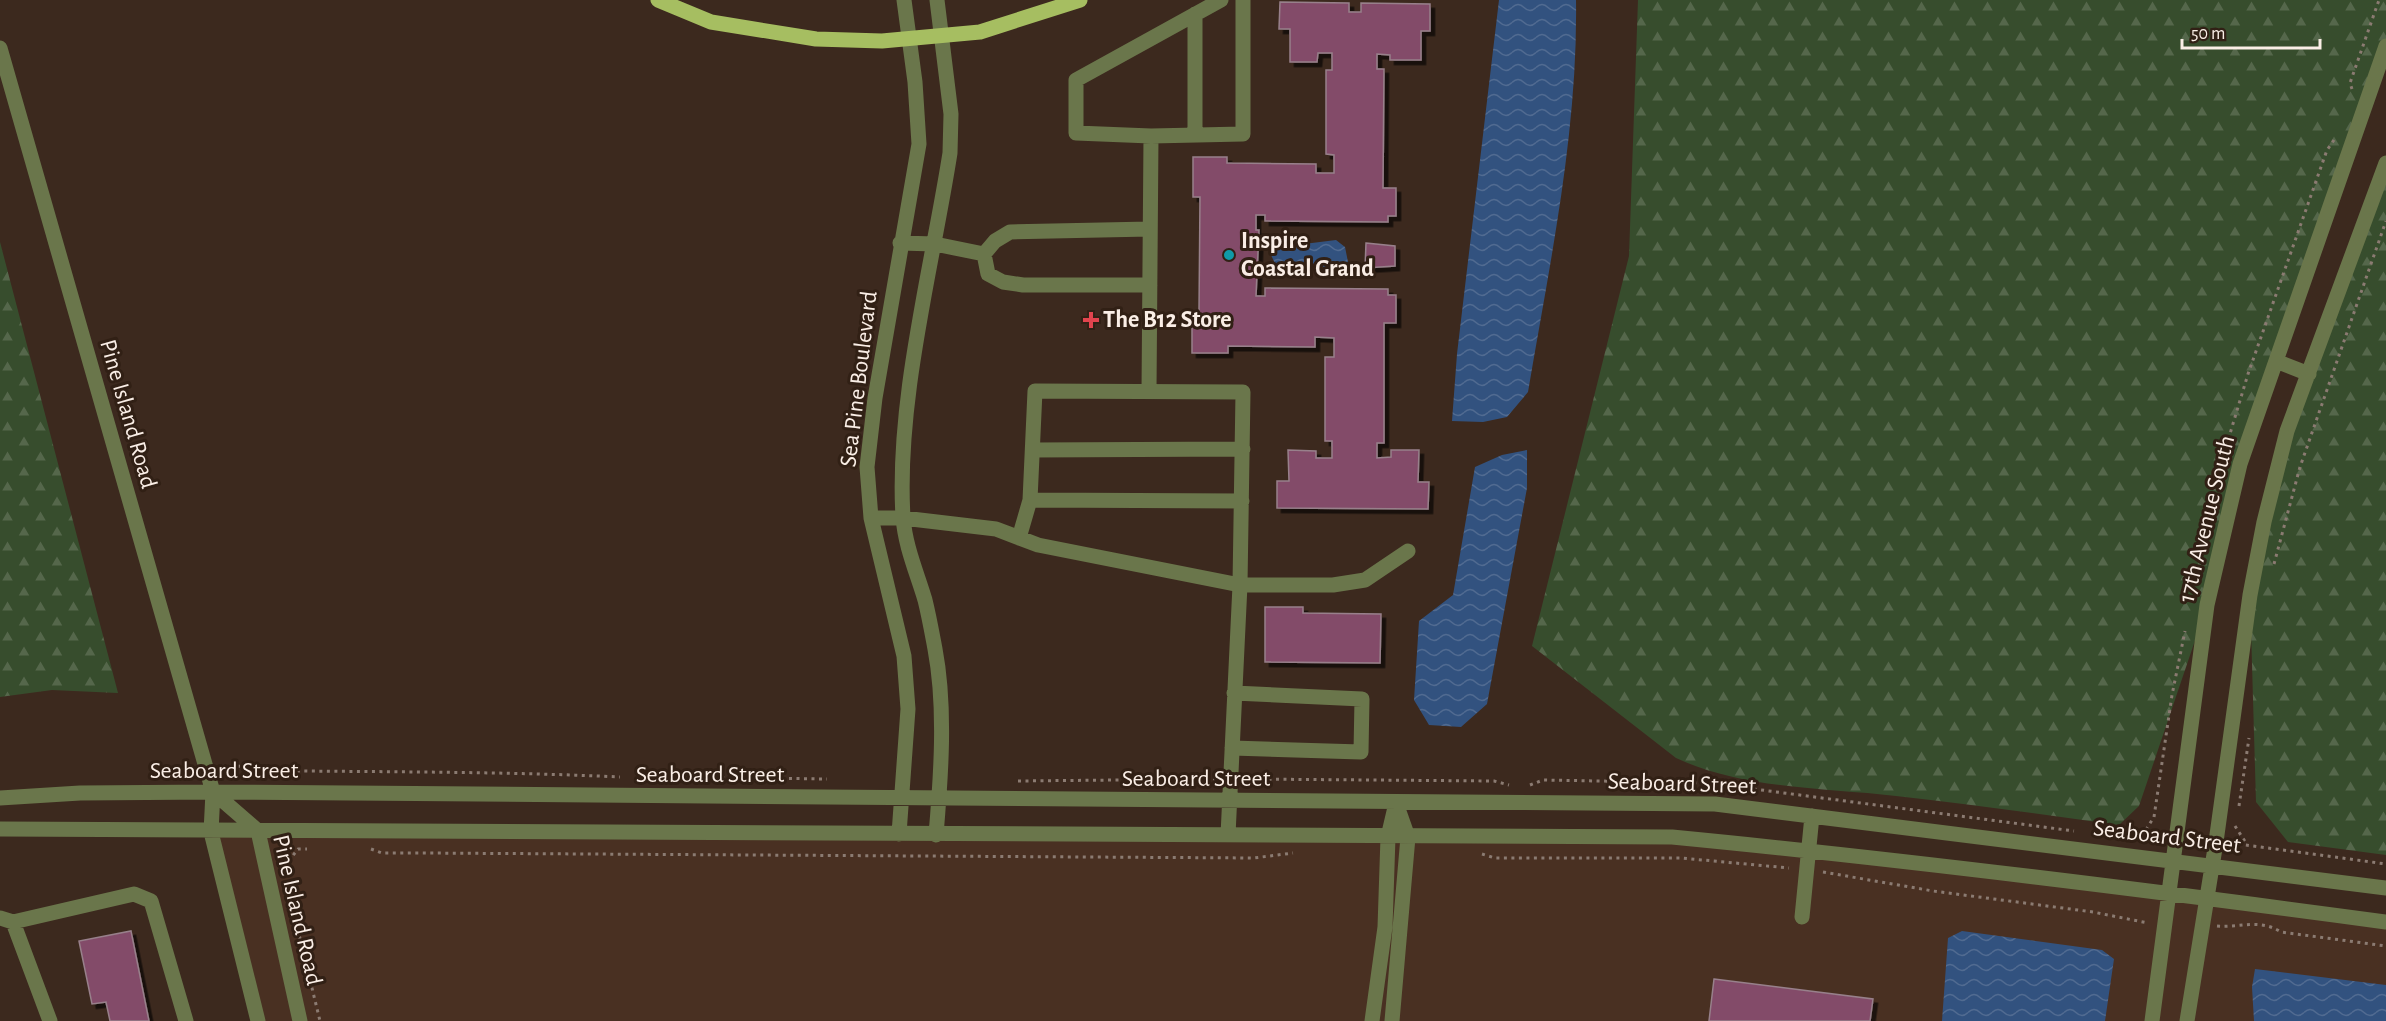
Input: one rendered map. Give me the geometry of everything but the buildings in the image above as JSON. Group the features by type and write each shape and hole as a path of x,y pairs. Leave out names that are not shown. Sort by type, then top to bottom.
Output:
{"main road":[{"path":"658,0 711,21 816,39 909,39 980,32 1080,0"}],"street":[{"name":"Sea Pine Boulevard","path":"899,834 908,709 904,656 871,518 868,455 874,398 919,144 915,82 904,0"},
{"path":"936,834 939,799 939,694 936,652 925,602 908,549 903,518 903,455 911,385 950,153 951,114 937,0"},
{"path":"1221,0 1076,80 1076,133 1150,136 1243,134 1243,0"},
{"path":"1195,14 1195,135"},
{"name":"17th Avenue South","path":"2152,1021 2207,605 2240,464 2386,46"},
{"name":"Pine Island Road","path":"0,48 213,792 211,832 258,1021"},
{"path":"1149,391 1150,136"},
{"path":"2187,1021 2212,865 2250,595 2264,522 2287,431 2386,163"},
{"path":"984,254 995,241 1010,232 1150,229"},
{"path":"900,243 935,244 984,254"},
{"path":"984,254 988,274 1003,282 1023,285 1150,285"},
{"path":"2276,361 2309,374"},
{"path":"1019,538 1030,500 1035,391 1244,392 1240,585 1228,835"},
{"path":"1033,450 1243,449"},
{"path":"1030,500 1242,501"},
{"path":"871,518 903,518 996,529 1038,545 1240,585 1333,585 1365,580 1408,551"},
{"path":"1232,748 1361,752 1362,699 1234,693"},
{"name":"Pine Island Road","path":"213,792 258,831 300,1021"},
{"name":"Seaboard Street","path":"0,798 80,793 213,792 1715,804 2386,888"},
{"path":"1372,1021 1385,927 1388,837 1395,803"},
{"path":"1392,1021 1408,837 1395,803"},
{"path":"1802,917 1812,816"},
{"path":"0,829 211,832 1672,837 1808,850 2168,892 2386,922"},
{"path":"50,1021 6,920 134,894 151,901 186,1021"}],"path":[{"path":"2272,569 2280,552 2300,467 2386,221"},
{"path":"2237,809 2240,803 2250,727"},
{"path":"2233,816 2236,828 2247,843"},
{"path":"370,848 382,853 431,854 1032,857 1080,855 1254,858 1296,853"},
{"path":"285,863 298,849 309,849"},
{"path":"1475,853 1496,858 1681,858 1806,870 1933,891 2093,912 2137,922 2164,924"},
{"path":"2202,925 2231,927 2254,923 2272,926 2281,932 2386,946"}],"shaded area":[{"path":"211,832 1672,837 2386,922 2386,1021 258,1021"}],"green space":[{"path":"1638,0 2386,0 2386,46 2240,464 2207,605 2139,806 2119,825 1924,799 1784,786 1728,776 1701,768 1676,758 1532,646 1629,256"},
{"path":"2386,157 2386,855 2288,842 2256,802 2250,595 2287,431"},
{"path":"0,242 118,693 52,690 0,697"}],"water":[{"path":"1499,0 1576,0 1572,99 1567,148 1561,197 1528,392 1507,417 1483,422 1452,421 1457,354"},
{"path":"1279,238 1304,244 1336,240 1345,247 1348,262 1336,272 1323,270 1323,262 1318,259 1313,264 1306,263 1300,270 1288,269 1279,272 1271,255"},
{"path":"1527,450 1527,488 1487,704 1461,727 1429,725 1414,700 1419,621 1453,595 1475,467 1502,455"},
{"path":"1962,931 2102,950 2114,959 2105,1021 1942,1021 1948,938"},
{"path":"2255,969 2386,985 2386,1021 2254,1021 2252,987"}],"place":[{"name":"Inspire Coastal Grand","path":"1229,255"},
{"name":"The B12 Store","path":"1091,320"}]}
